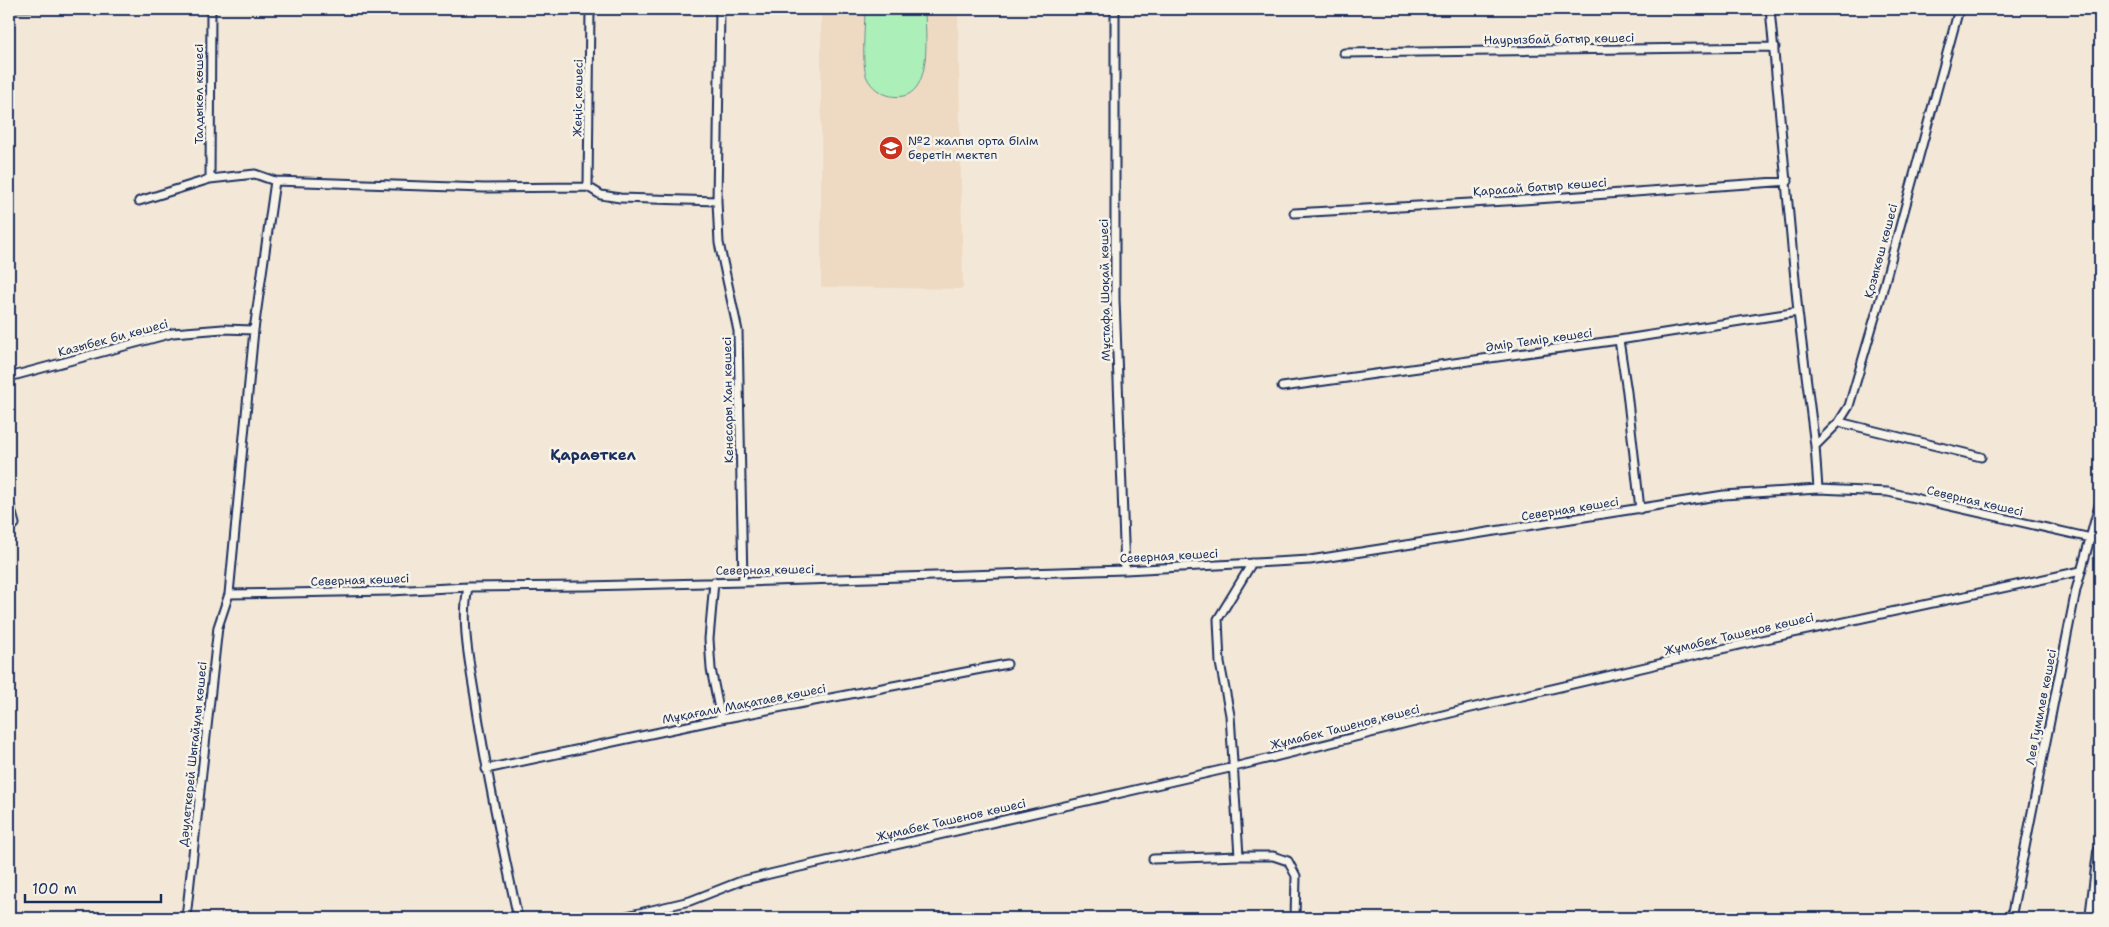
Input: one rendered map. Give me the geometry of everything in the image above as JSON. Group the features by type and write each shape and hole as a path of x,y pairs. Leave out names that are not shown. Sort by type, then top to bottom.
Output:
{"highway":[{"path":"2092,918 2100,852"}],"street":[{"name":"Талдыкөл көшесі","path":"210,179 211,9"},
{"name":"Жеңіс көшесі","path":"588,187 590,9"},
{"name":"Кенесары Хан көшесі","path":"720,9 717,201 719,243 738,331 743,582"},
{"name":"Мұстафа Шоқай көшесі","path":"1115,9 1115,299 1125,570"},
{"path":"1770,9 1788,181 1798,312 1815,446 1818,489"},
{"name":"Қозыкөш көшесі","path":"1815,446 1839,422 1849,406 1959,9"},
{"name":"Наурызбай батыр көшесі","path":"1344,53 1775,47"},
{"path":"138,201 210,179 255,174 275,181 484,188 588,187 601,195 620,198 717,201"},
{"name":"Дәулеткерей Шығайұлы көшесі","path":"186,918 218,627 229,594 254,330 275,181"},
{"name":"Қарасай батыр көшесі","path":"1294,213 1522,200 1788,181"},
{"name":"Әмір Темір көшесі","path":"1282,387 1619,340 1798,312"},
{"name":"Казыбек би көшесі","path":"9,377 173,333 223,329 254,330"},
{"path":"1619,340 1627,392 1640,510"},
{"path":"1839,422 1981,458"},
{"name":"Северная көшесі","path":"229,594 743,582 1125,570 1310,560 1640,510 1724,495 1818,489 1888,492 2100,540"},
{"path":"9,502 15,524"},
{"name":"Лев Гумилев көшесі","path":"2011,918 2081,571 2100,502"},
{"path":"1239,856 1230,715 1220,663 1218,618 1252,563"},
{"name":"Жұмабек Ташенов көшесі","path":"618,918 690,900 740,881 1234,767 1471,708 1742,644 2081,571"},
{"path":"714,582 709,639 711,669 721,719"},
{"path":"468,587 464,607 467,646 486,769 518,918"},
{"name":"Мұқағали Мақатаев көшесі","path":"486,769 721,719 1008,664"},
{"path":"1153,859 1273,856 1288,861 1296,876 1295,918"}],"shaded area":[{"name":"№2 жалпы орта білім беретін мектеп","path":"821,9 958,9 963,289 821,287"}],"green space":[{"path":"15,9 103,9 15,13"},
{"path":"865,9 925,9 926,49 921,78 915,89 905,96 884,94 874,88 867,78 864,54"}],"place":[{"name":"№2 жалпы орта білім беретін мектеп","path":"891,148"}],"district":[{"name":"Қараөткел","path":"593,455"}]}
